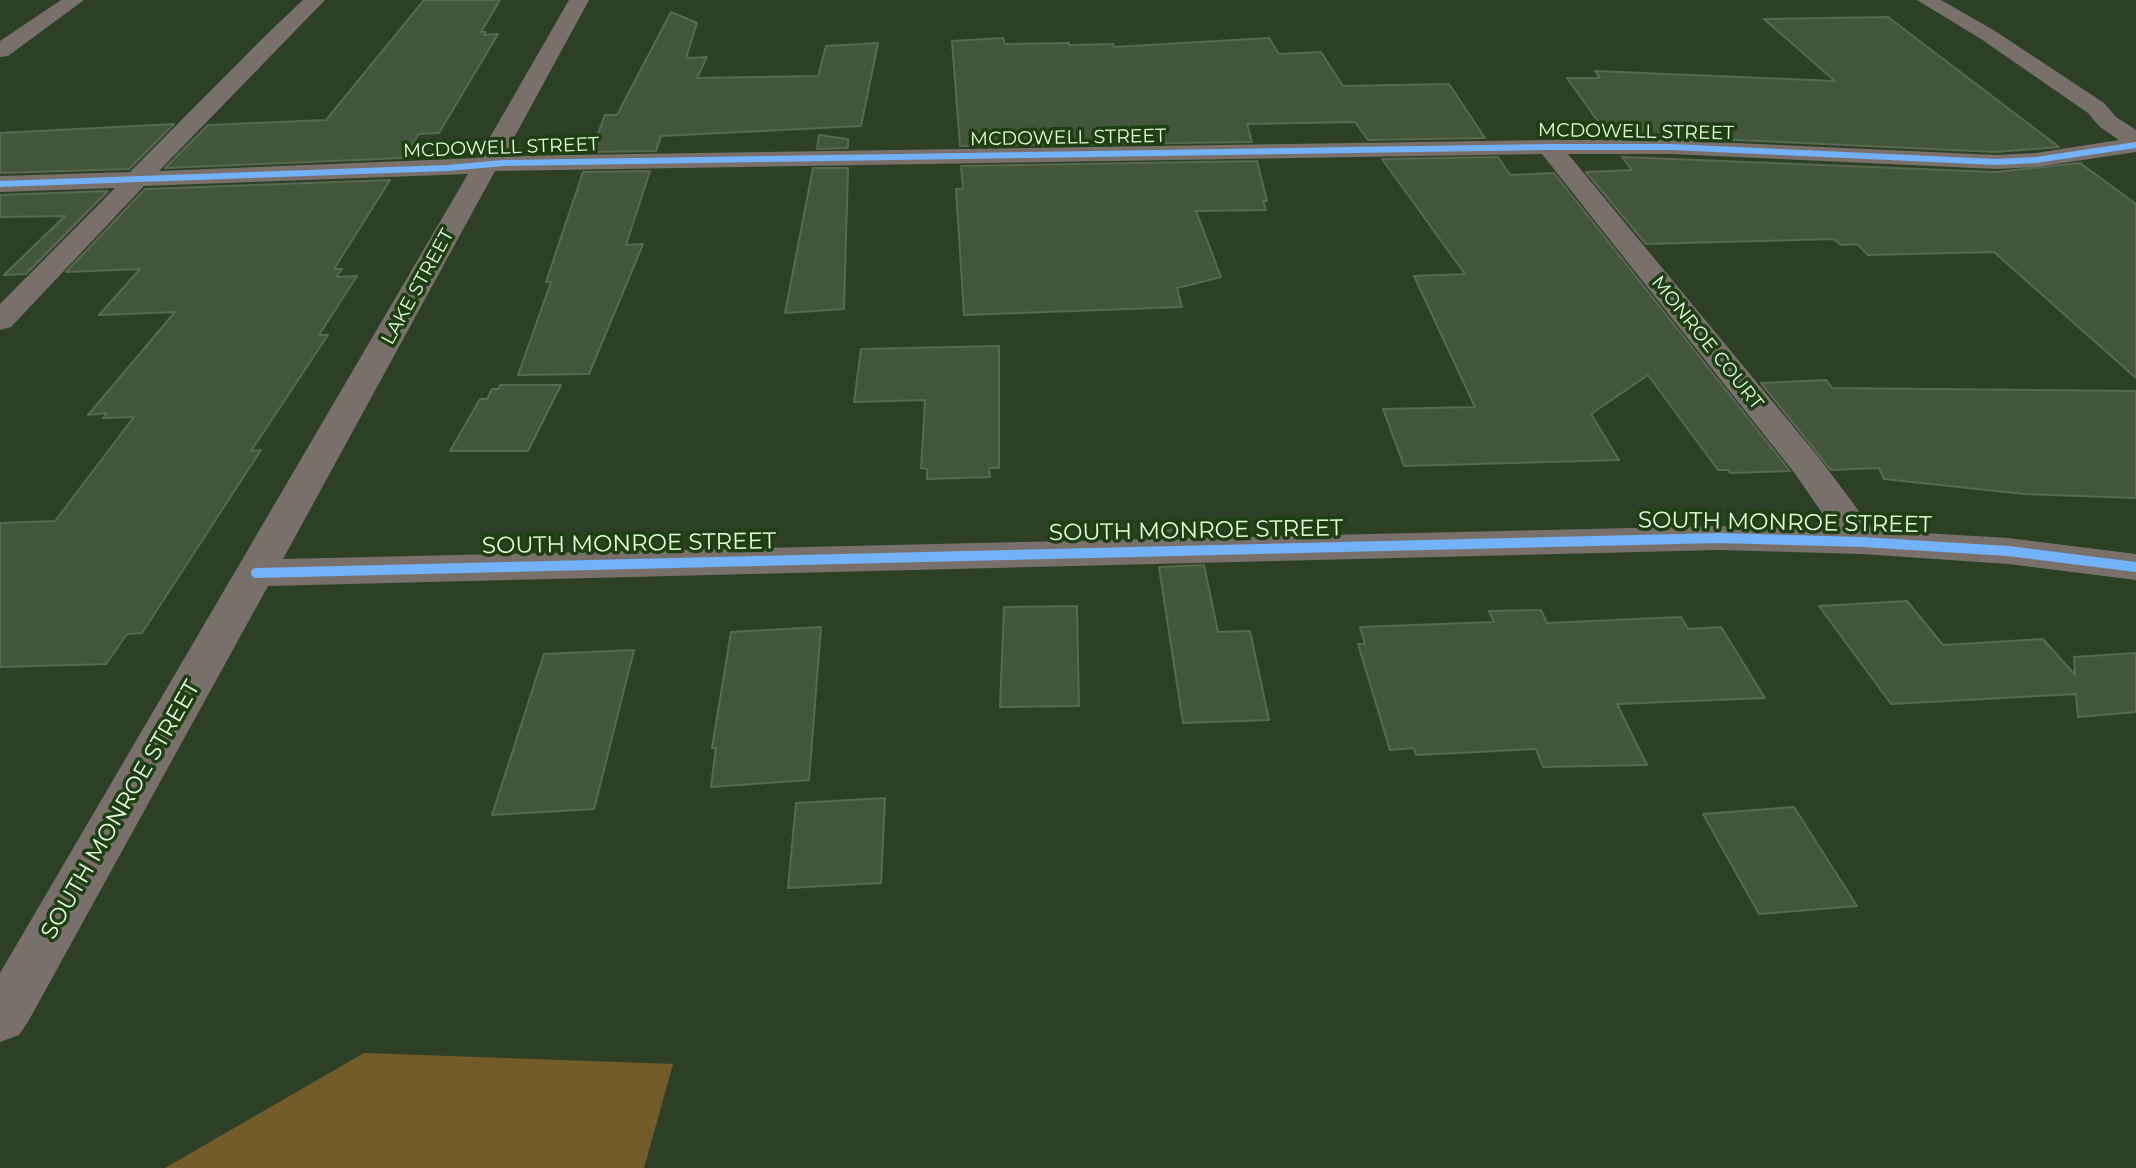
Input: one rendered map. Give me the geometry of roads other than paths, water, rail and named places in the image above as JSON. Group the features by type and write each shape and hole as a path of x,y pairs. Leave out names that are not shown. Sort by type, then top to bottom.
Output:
{"street":[{"path":"0,51 74,0"},
{"path":"0,321 272,40 315,0"},
{"name":"LAKE STREET","path":"256,573 579,0"},
{"name":"MCDOWELL STREET","path":"1927,0 1988,35 2096,108 2136,143"},
{"name":"MCDOWELL STREET","path":"0,184 485,166 504,163 1549,148 1672,147 1983,162 2036,160 2136,143"},
{"name":"MONROE COURT","path":"1549,148 1808,467 1862,542"},
{"name":"SOUTH MONROE STREET","path":"4,1008 256,573 1719,538 1862,542 2008,551 2136,567"}]}
